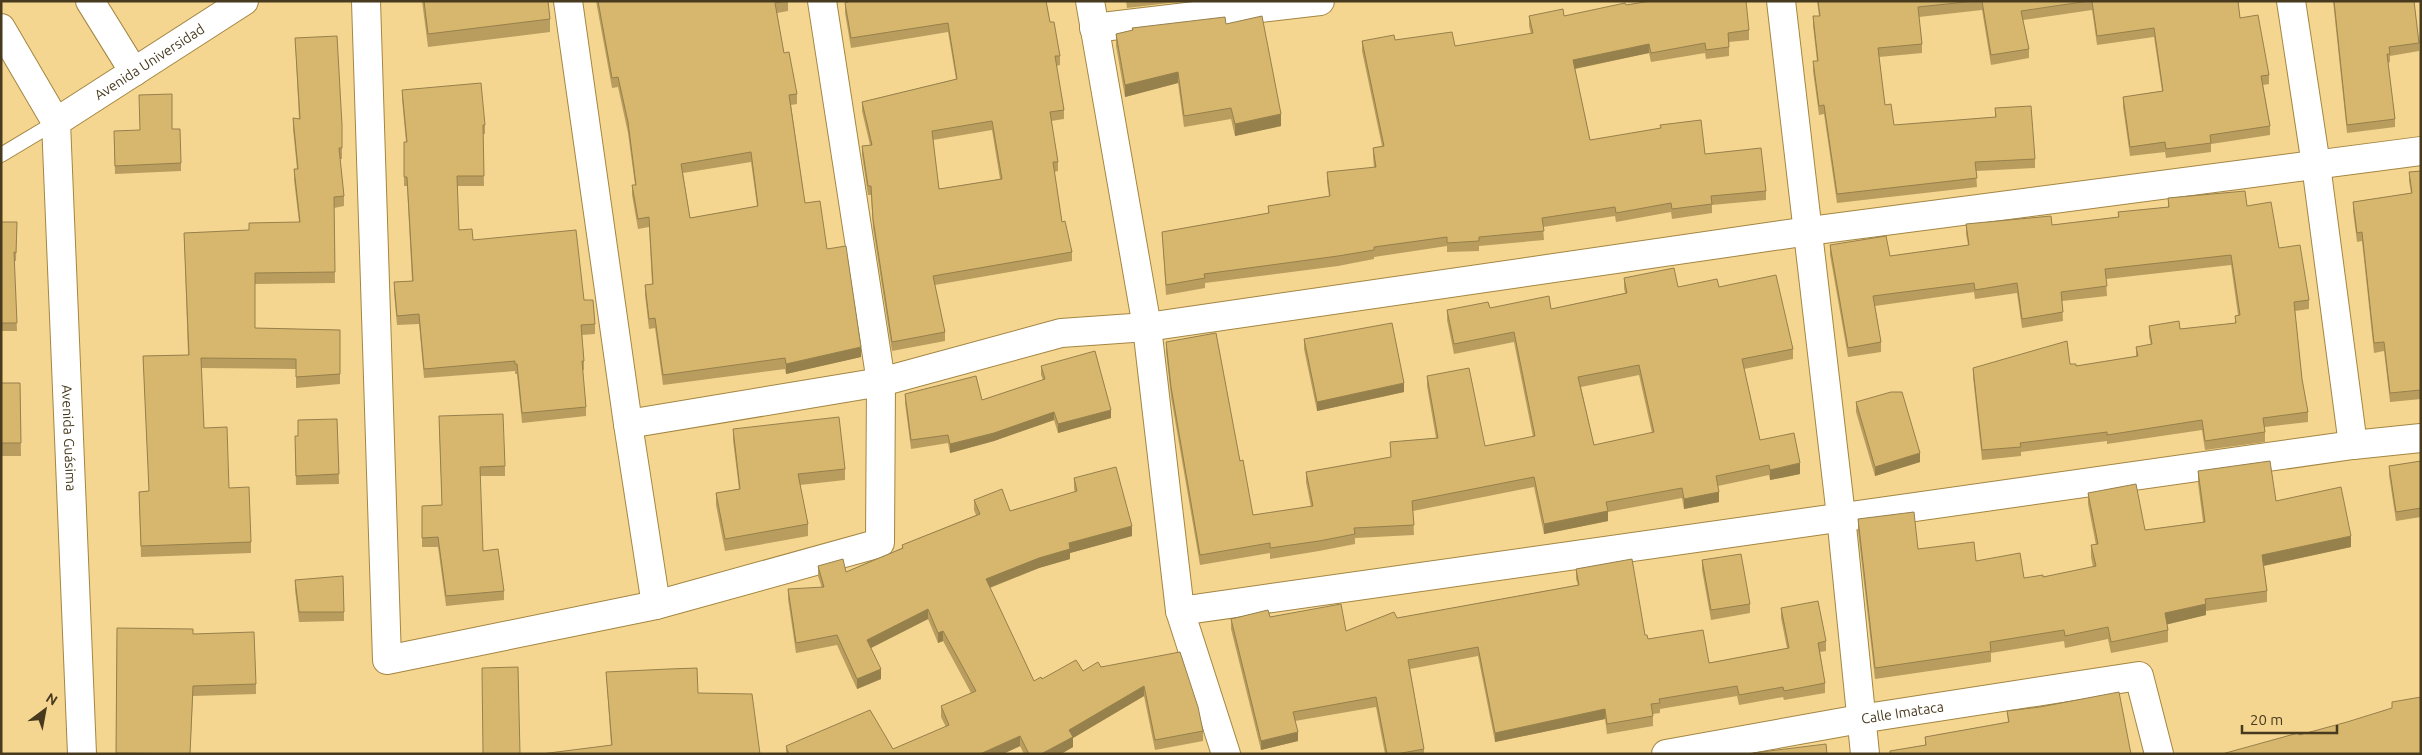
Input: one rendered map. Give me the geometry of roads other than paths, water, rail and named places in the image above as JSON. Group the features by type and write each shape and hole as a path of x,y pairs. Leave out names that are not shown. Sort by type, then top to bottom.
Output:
{"street":[{"path":"90,1 134,72"},
{"name":"Avenida Universidad","path":"56,122 244,1"},
{"path":"366,1 387,660 656,605 880,543 880,382 822,1"},
{"path":"568,1 628,424 656,605"},
{"path":"1090,1 1147,327 1180,611 1226,754"},
{"path":"1094,28 1320,1"},
{"path":"1781,1 1841,516 1865,754"},
{"path":"2290,1 2316,165 2354,445"},
{"path":"1,28 56,122"},
{"name":"Avenida Guásima","path":"56,122 82,754"},
{"path":"628,424 880,382 1060,333 1147,327 1809,231 2421,151"},
{"path":"1180,611 1841,516 2354,445 2421,438"},
{"name":"Calle Imataca","path":"1666,754 1860,719 2139,676 2159,754"}],"lane":[{"path":"1,155 56,122"}]}
